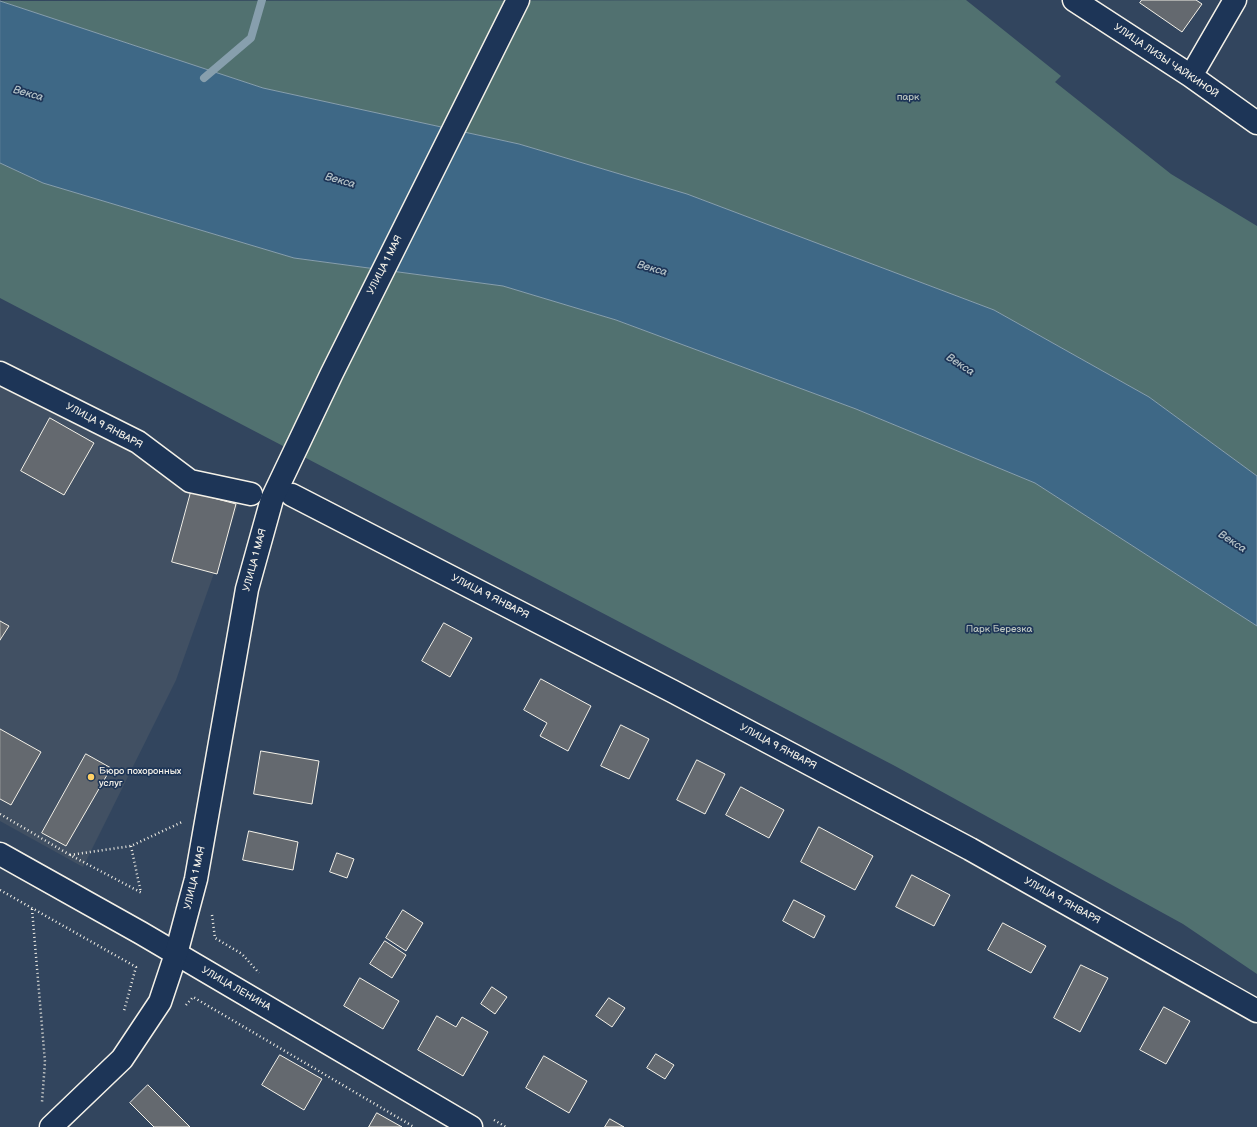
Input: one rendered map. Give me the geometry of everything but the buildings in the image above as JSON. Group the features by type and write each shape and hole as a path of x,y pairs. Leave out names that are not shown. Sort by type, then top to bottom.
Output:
{"street":[{"name":"УЛИЦА ЛИЗЫ ЧАЙКИНОЙ","path":"1074,0 1191,76 1257,123"},
{"path":"1191,76 1235,0"},
{"name":"УЛИЦА 1 МАЯ","path":"46,1118 122,1059 160,1002 176,954 196,879 249,581 272,499 332,373 516,3"},
{"name":"УЛИЦА 9 ЯНВАРЯ","path":"0,373 138,442 190,481 251,494"},
{"name":"УЛИЦА 9 ЯНВАРЯ","path":"292,495 672,691 970,849 1257,1011"},
{"name":"УЛИЦА ЛЕНИНА","path":"0,854 176,954 471,1127"}],"path":[{"path":"0,814 70,855 142,893 131,846 70,855"},
{"path":"0,890 136,967 122,1015"},
{"path":"212,908 215,938 242,954 261,976"},
{"path":"32,909 45,1062 46,1118"},
{"path":"193,997 414,1127"},
{"path":"492,1119 506,1127"}],"shaded area":[{"path":"0,385 240,500 176,680 83,867 0,821"}],"green space":[{"name":"парк","path":"966,0 1061,76 1055,82 1171,174 1257,226 1257,476 1149,397 994,310 687,194 519,144 263,88 0,1"},
{"name":"Парк Березка","path":"0,163 43,183 294,258 503,286 616,320 856,409 1035,483 1257,626 1257,974 1183,924 895,766 0,298"}],"water":[{"name":"Векса","path":"0,1 263,88 519,144 687,194 994,310 1149,397 1257,476 1257,626 1035,483 856,409 616,320 503,286 294,258 43,183 0,163"}],"waterway":[{"path":"204,78 251,38 262,0"}],"place":[{"name":"Бюро похоронных услуг","path":"91,777"}]}
